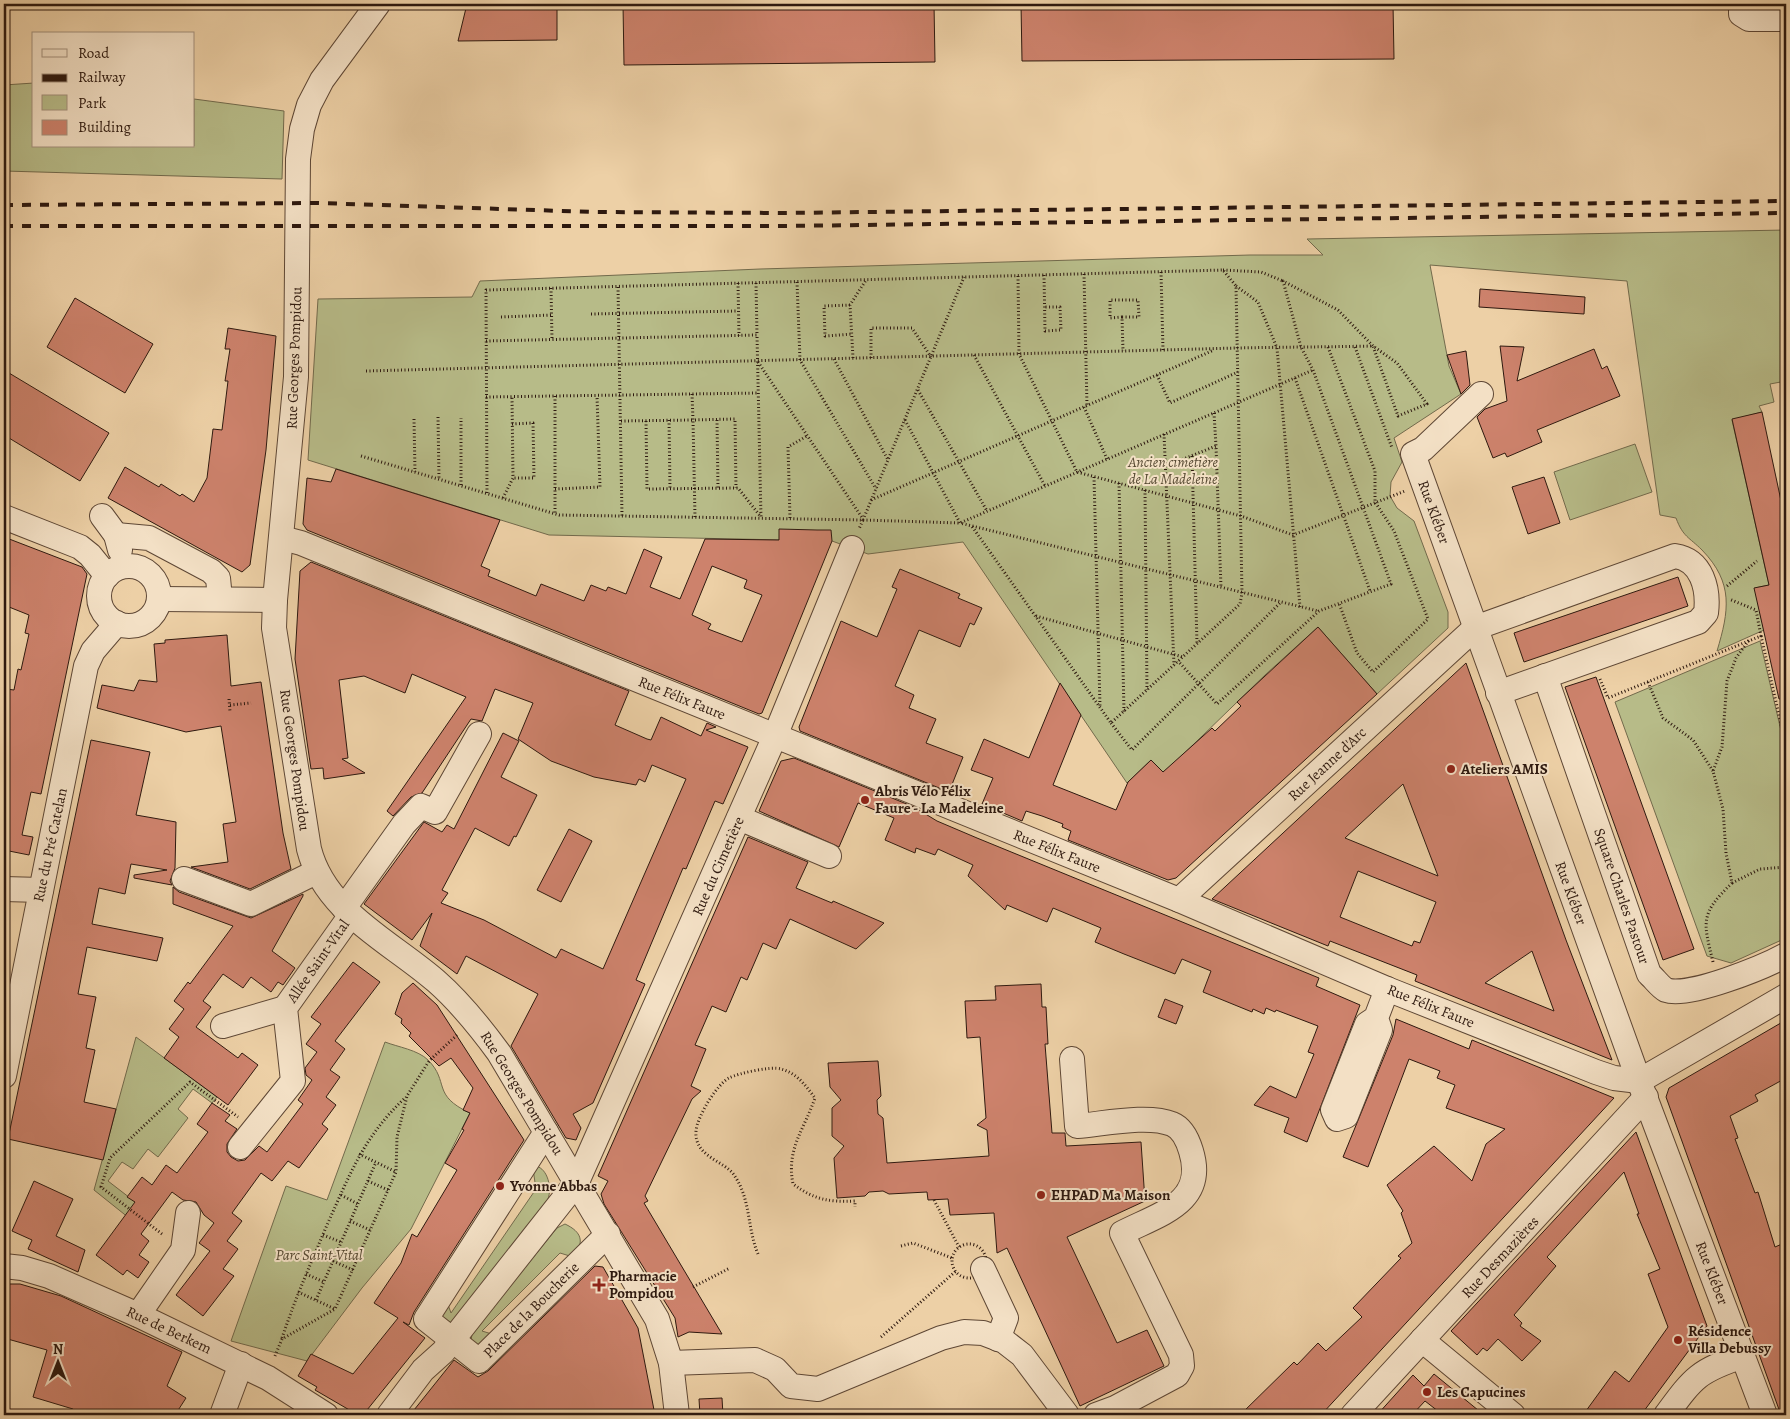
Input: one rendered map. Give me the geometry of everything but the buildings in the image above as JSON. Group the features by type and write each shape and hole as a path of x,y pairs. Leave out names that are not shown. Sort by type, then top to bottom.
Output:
{"street":[{"name":"Rue Georges Pompidou","path":"378,4 322,80 309,105 302,129 298,159 296,377 282,538 274,600 276,647 286,692 307,837 316,872 332,897 422,969 474,1020 499,1053 578,1182 658,1320 671,1363 677,1415"},
{"path":"1741,4 1741,14 1749,20 1786,19"},
{"path":"1403,454 1423,449 1481,394"},
{"name":"Rue Kléber","path":"1403,454 1424,484 1642,1089 1765,1415"},
{"path":"102,516 116,536 115,572"},
{"path":"4,517 80,547 115,572"},
{"path":"116,536 149,538 211,571 218,578 220,599"},
{"name":"Rue Félix Faure","path":"282,538 301,543 1179,900 1387,989 1642,1089"},
{"name":"Rue du Cimetière","path":"578,1182 775,736 852,548"},
{"path":"1475,628 1675,556 1685,558 1695,566 1712,592 1706,613 1698,622 1498,693"},
{"path":"134,566 149,574 156,582 159,599 154,612 144,622 131,625 117,623 105,613 101,604 100,590 115,572 134,566"},
{"path":"159,599 274,600"},
{"name":"Rue du Pré Catelan","path":"4,1076 86,666 93,651 117,623"},
{"name":"Rue Jeanne d'Arc","path":"1179,900 1475,628"},
{"name":"Square Charles Pastour","path":"1545,676 1649,974 1665,990 1683,991 1717,982 1769,964 1786,955"},
{"name":"Allée Saint-Vital","path":"240,1147 292,1081 285,1008 404,824 421,806 434,812 479,734"},
{"path":"739,818 829,856"},
{"path":"184,879 251,904 316,872"},
{"path":"4,889 41,890"},
{"path":"1376,1018 1387,989"},
{"name":"Rue Desmazières","path":"1353,1415 1422,1340 1642,1089 1786,996"},
{"name":"Allée Saint-Vital","path":"223,1026 285,1008"},
{"path":"1072,1059 1077,1126 1154,1119 1173,1124 1183,1133 1189,1146 1196,1175 1190,1190 1180,1203 1122,1233 1181,1355 1182,1366 1177,1375 1115,1408 1096,1415"},
{"name":"Place de la Boucherie","path":"546,1132 426,1319 479,1361 608,1234"},
{"path":"389,1415 423,1370 443,1352 578,1182"},
{"path":"138,1315 183,1250 188,1213"},
{"name":"Rue de Berkem","path":"4,1266 22,1268 49,1276 138,1315 268,1378 297,1408 326,1415"},
{"path":"983,1269 1006,1318 998,1339"},
{"path":"671,1363 755,1360 775,1369 791,1386 818,1389 941,1338 964,1332 983,1333 998,1339 1022,1355 1066,1415"},
{"path":"1422,1340 1513,1415"},
{"path":"1666,1415 1689,1384 1704,1372 1743,1356"},
{"path":"222,1415 241,1364"}],"path":[{"path":"1224,270 1236,286 1258,302 1277,348 1300,606"},
{"path":"487,493 486,290 1224,270 1261,272 1283,281 1338,310 1372,346 1397,363 1427,404 1398,416 1372,346"},
{"path":"1161,272 1163,350"},
{"path":"1084,274 1085,406 1108,459"},
{"path":"1044,275 1044,307 1045,331 1061,330 1060,307 1044,307"},
{"path":"1018,276 1019,354 1077,472 1241,516 1294,535 1424,484"},
{"path":"852,548 964,277"},
{"path":"853,358 850,305 866,280"},
{"path":"1178,661 1217,704 1318,611 1391,584 1313,370 1301,347 1283,281"},
{"path":"797,282 800,360 876,489"},
{"path":"738,283 739,336"},
{"path":"756,283 761,518"},
{"path":"1111,723 1240,604 1242,593 1236,286"},
{"path":"618,287 622,516"},
{"path":"552,288 552,340"},
{"path":"1110,300 1138,300 1139,317 1122,318 1110,318 1110,300"},
{"path":"850,305 824,306 826,336 852,334"},
{"path":"591,314 738,311"},
{"path":"501,317 552,315"},
{"path":"1122,318 1123,351"},
{"path":"871,358 871,328 912,328 931,356"},
{"path":"486,342 757,335"},
{"path":"1355,346 1403,454"},
{"path":"366,371 1372,346"},
{"path":"1328,347 1375,471 1375,502 1394,531 1428,619 1373,672 1357,654 1339,603"},
{"path":"871,500 1217,349"},
{"path":"974,355 1046,486"},
{"path":"834,359 888,460"},
{"path":"758,361 863,520"},
{"path":"960,523 1313,370"},
{"path":"1157,375 1170,403 1238,372"},
{"path":"1295,378 1370,592"},
{"path":"918,389 987,511"},
{"path":"486,397 758,393"},
{"path":"692,394 695,517"},
{"path":"555,396 555,514"},
{"path":"555,489 600,488 597,396"},
{"path":"503,498 513,478 512,397"},
{"path":"1214,413 1221,588"},
{"path":"438,417 439,479"},
{"path":"461,418 461,485"},
{"path":"414,419 415,472"},
{"path":"621,421 735,419 736,488 761,518"},
{"path":"669,420 670,488"},
{"path":"717,420 718,488"},
{"path":"905,420 960,523"},
{"path":"646,421 647,488 736,488"},
{"path":"512,424 533,423 534,478 513,478"},
{"path":"1164,434 1174,665"},
{"path":"790,518 788,447 808,436"},
{"path":"1166,466 1216,446"},
{"path":"361,456 555,514 960,523 1318,611"},
{"path":"1192,456 1198,644"},
{"path":"1094,477 1094,556 1100,708"},
{"path":"1119,484 1124,712"},
{"path":"1145,490 1147,690"},
{"path":"971,526 1132,750 1281,602"},
{"path":"1712,592 1757,561"},
{"path":"1712,592 1756,610 1786,746"},
{"path":"1035,616 1183,657"},
{"path":"1592,660 1608,698 1761,636"},
{"path":"1713,771 1722,747 1727,681 1736,658 1749,640"},
{"path":"1648,682 1663,718 1693,740 1713,771 1723,809 1726,852 1732,883"},
{"path":"229,699 230,712"},
{"path":"230,705 252,703"},
{"path":"1717,982 1706,937 1705,919 1718,896 1732,883 1760,869 1786,867"},
{"path":"268,1378 298,1292 359,1154 384,1118 407,1096 429,1060 474,1020"},
{"path":"758,1254 752,1238 745,1195 734,1173 713,1160 702,1150 695,1133 702,1111 728,1078 758,1070 781,1068 801,1079 815,1098 792,1152 790,1169 793,1184 806,1193 828,1202 855,1202 855,1207"},
{"path":"183,1250 101,1187 110,1158 190,1082 255,1129"},
{"path":"282,1339 335,1309 396,1172 397,1137 407,1096"},
{"path":"359,1154 396,1172"},
{"path":"316,1300 376,1162"},
{"path":"368,1181 388,1190"},
{"path":"341,1195 358,1204"},
{"path":"934,1200 959,1247"},
{"path":"350,1221 370,1230"},
{"path":"323,1235 341,1242"},
{"path":"901,1246 913,1243 952,1258"},
{"path":"333,1261 353,1270"},
{"path":"694,1287 730,1268"},
{"path":"875,1342 956,1271"},
{"path":"306,1274 324,1282"},
{"path":"298,1292 335,1309"}],"green space":[{"path":"32,83 32,148 195,148 195,99 284,111 282,179 4,171 4,85"},
{"name":"Ancien cimetière de La Madeleine","path":"1786,230 1786,381 1770,384 1774,402 1759,406 1762,412 1732,420 1769,585 1755,588 1764,630 1717,651 1726,610 1724,586 1720,574 1702,550 1684,533 1676,518 1660,515 1627,281 1430,265 1449,366 1461,394 1394,438 1402,462 1391,482 1390,496 1397,508 1414,521 1448,612 1448,628 1377,694 1318,627 1265,675 1164,773 1151,760 1127,783 963,542 868,554 832,541 549,535 308,460 318,299 472,297 480,281 760,269 1250,255 1323,255 1307,239"},
{"path":"1635,444 1652,492 1570,520 1554,472"},
{"path":"1760,641 1786,752 1786,938 1731,963 1707,956 1615,702"},
{"path":"136,1037 217,1097 212,1103 193,1089 178,1109 188,1118 158,1157 148,1149 133,1169 122,1162 108,1181 143,1208 134,1222 94,1190"},
{"name":"Parc Saint-Vital","path":"385,1042 413,1051 428,1060 435,1068 445,1094 450,1100 470,1113 411,1229 362,1288 307,1361 231,1341 286,1186 327,1200"},
{"path":"536,1166 544,1171 548,1180 550,1190 548,1199 459,1315 449,1325 443,1321 440,1314 446,1299 451,1313 536,1189 533,1169"},
{"path":"565,1224 575,1230 580,1238 577,1252 573,1257 560,1253 482,1331 495,1335 484,1345 476,1345 471,1342 472,1333 557,1228"}],"railway":[{"path":"4,205 318,203 595,212 785,213 1786,201"},
{"path":"4,226 784,226 1786,213"}],"place":[{"name":"Ateliers AMIS","path":"1451,769"},
{"name":"Abris Vélo Félix Faure - La Madeleine","path":"865,800"},
{"name":"Yvonne Abbas","path":"500,1186"},
{"name":"EHPAD Ma Maison","path":"1041,1195"},
{"name":"Pharmacie Pompidou","path":"599,1285"},
{"name":"Résidence Villa Debussy","path":"1678,1340"},
{"name":"Les Capucines","path":"1427,1392"}]}
